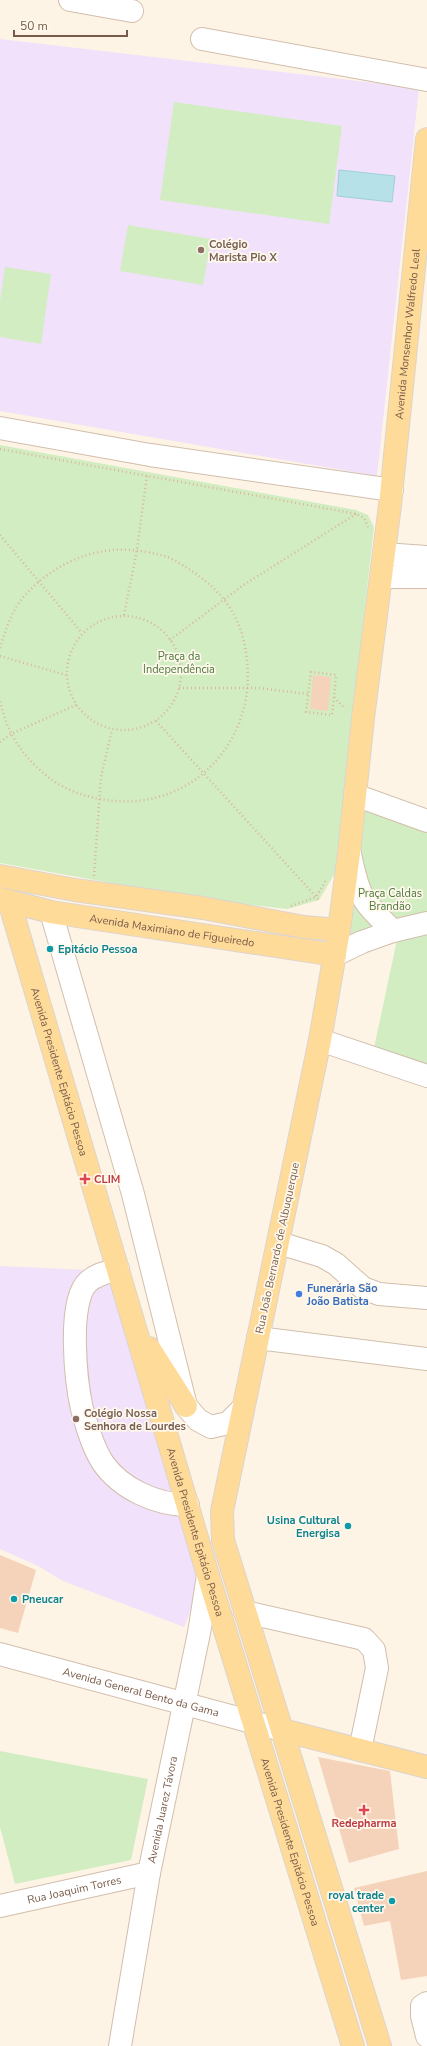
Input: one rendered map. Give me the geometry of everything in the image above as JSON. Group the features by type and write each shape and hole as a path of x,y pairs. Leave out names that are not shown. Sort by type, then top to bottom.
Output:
{"main road":[{"name":"Avenida Monsenhor Walfredo Leal","path":"391,497 427,146"},
{"path":"335,955 350,853 363,718 391,497"},
{"path":"0,876 75,890 203,908 304,927 339,930"},
{"name":"Avenida Maximiano de Figueiredo","path":"5,900 51,912 335,955"},
{"name":"Avenida Presidente Epitácio Pessoa","path":"5,900 118,1269 208,1575 353,2046"},
{"name":"Rua João Bernardo de Albuquerque","path":"245,1612 223,1540 222,1511 242,1409 279,1243 320,1040 335,955"},
{"path":"135,1326 186,1406"},
{"path":"245,1612 380,2046"},
{"path":"282,1730 427,1767"}],"street":[{"path":"70,0 132,11"},
{"path":"202,39 427,80"},
{"path":"0,428 391,497"},
{"path":"0,440 148,472 391,497"},
{"path":"384,554 427,557"},
{"path":"381,577 427,577"},
{"path":"355,795 427,821"},
{"path":"350,853 360,894 370,909 393,931"},
{"path":"51,912 133,1194 186,1406 198,1420 211,1427 228,1423 242,1409"},
{"path":"335,955 362,942 393,931 427,924"},
{"path":"320,1040 427,1076"},
{"path":"279,1243 322,1256 336,1264 363,1288 379,1294 427,1298"},
{"path":"118,1269 97,1276 87,1282 77,1304 75,1353 82,1408 91,1438 104,1463 117,1477 136,1491 158,1500 174,1505 188,1505"},
{"path":"258,1338 427,1359"},
{"name":"Avenida Juarez Távora","path":"120,2046 149,1873 199,1633 208,1575"},
{"path":"245,1612 364,1639 374,1650 377,1668 360,1750"},
{"name":"Avenida General Bento da Gama","path":"0,1654 282,1730"},
{"name":"Rua Joaquim Torres","path":"0,1906 149,1873"},
{"path":"427,2003 422,2006 421,2011 427,2036"}],"path":[{"path":"0,449 148,472 357,514 364,518 369,528"},
{"path":"124,615 137,550 148,472"},
{"path":"170,640 242,586 357,514"},
{"path":"0,535 82,633"},
{"path":"0,648 8,622 25,595 54,569 90,553 128,549 167,556 202,576 228,606 244,638 249,673 245,709 233,739 213,765 187,785 156,798 122,802 88,798 58,784 33,764 11,734 2,711 0,700"},
{"path":"124,615 141,618 158,627 170,640 178,655 181,672 179,688 174,701 166,712 156,721 142,728 127,731 112,730 85,716 76,705 69,690 66,675 70,652 73,645 82,633 95,623 109,617 124,615"},
{"path":"0,656 66,675"},
{"path":"311,672 336,675 334,697 332,715 306,712 311,672"},
{"path":"179,688 248,688 308,694"},
{"path":"334,697 350,713"},
{"path":"0,742 11,734 76,705"},
{"path":"156,721 318,898"},
{"path":"101,878 93,878 101,777 112,730"},
{"path":"289,906 318,898 328,878"}],"shaded area":[{"name":"Colégio Marista Pio X","path":"0,39 419,88 377,476 0,411"},
{"name":"Colégio Nossa Senhora de Lourdes","path":"0,1266 109,1271 197,1573 195,1599 184,1627 63,1581 38,1566 0,1549"}],"green space":[{"path":"174,102 342,126 329,224 160,200"},
{"path":"128,225 211,239 203,285 120,271"},
{"path":"5,267 51,274 41,344 0,337 0,302"},
{"name":"Praça da Independência","path":"0,445 356,510 368,515 374,527 335,873 319,900 287,909 206,900 0,863"},
{"name":"Praça Caldas Brandão","path":"362,808 427,828 427,1068 374,1048 397,940 347,940"},
{"path":"0,1751 148,1779 131,1860 15,1884 0,1827"}],"water":[{"path":"339,170 395,176 392,202 337,196"}],"building":[{"path":"313,675 331,677 328,711 310,709"},
{"name":"Pneucar","path":"0,1555 36,1570 18,1633 0,1628"},
{"name":"Redepharma","path":"318,1757 390,1771 399,1849 349,1863"},
{"path":"427,1871 427,1976 401,1980 390,1921 364,1926 354,1888"}],"place":[{"name":"Colégio Marista Pio X","path":"201,250"},
{"name":"Epitácio Pessoa","path":"50,949"},
{"name":"CLIM","path":"85,1179"},
{"name":"Funerária São João Batista","path":"299,1294"},
{"name":"Colégio Nossa Senhora de Lourdes","path":"76,1419"},
{"name":"Usina Cultural Energisa","path":"348,1526"},
{"name":"Pneucar","path":"14,1599"},
{"name":"Redepharma","path":"364,1810"},
{"name":"royal trade center","path":"392,1901"}]}
